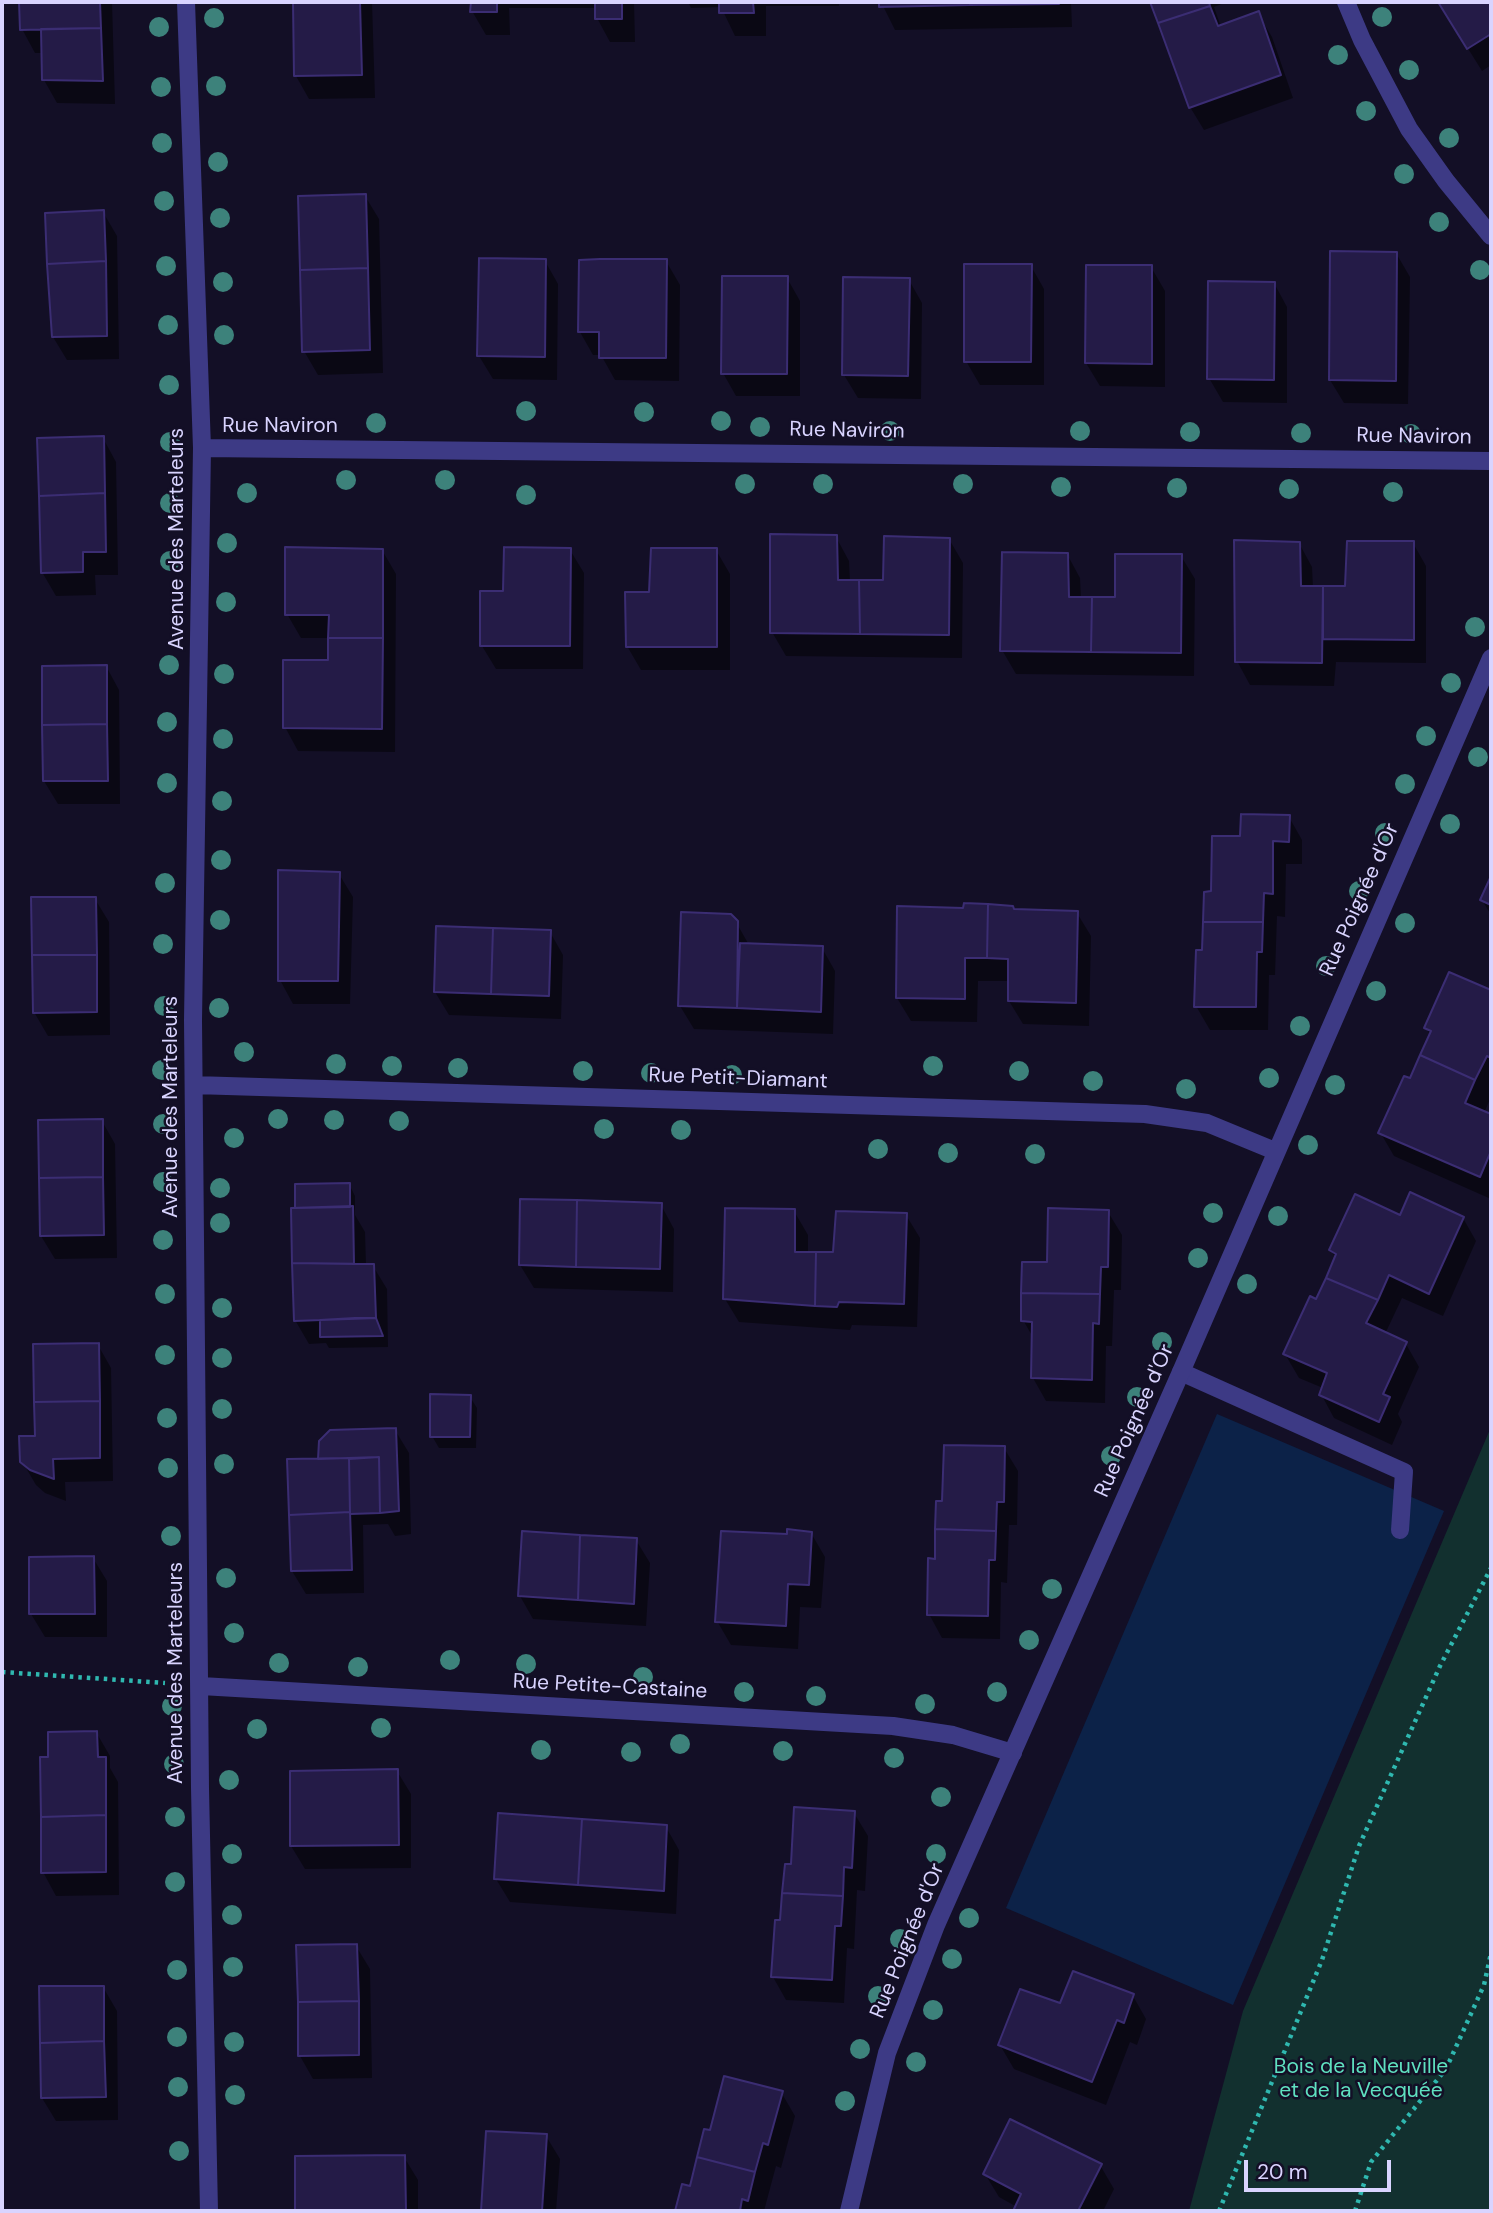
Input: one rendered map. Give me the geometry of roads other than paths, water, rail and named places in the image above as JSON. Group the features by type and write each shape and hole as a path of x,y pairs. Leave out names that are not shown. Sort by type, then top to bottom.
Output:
{"street":[{"name":"Avenue des Marteleurs","path":"186,2 202,448 194,1085 201,1686 199,1768 209,2211"},
{"path":"1346,2 1362,40 1409,129 1446,181 1491,236"},
{"name":"Rue Naviron","path":"202,448 1491,461"},
{"name":"Rue Poignée d'Or","path":"849,2211 887,2053 909,1991 1491,658"},
{"name":"Rue Petit-Diamant","path":"194,1085 1144,1114 1207,1123 1275,1151"},
{"path":"1181,1372 1404,1472 1400,1530"},
{"name":"Rue Petite-Castaine","path":"201,1686 893,1726 953,1735 1013,1754"}],"water":[{"path":"1217,1414 1444,1511 1233,2005 1006,1908"}],"park label":[{"name":"Bois de la Neuville et de la Vecquée","path":"1361,2079"}]}
